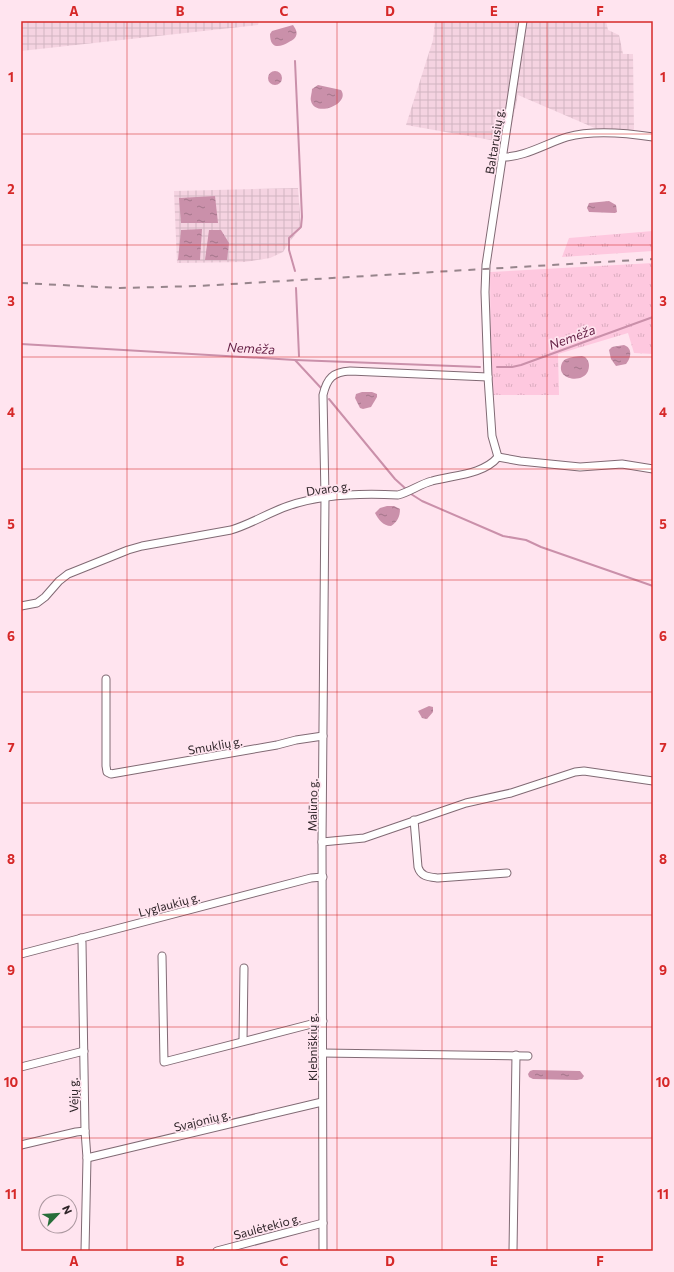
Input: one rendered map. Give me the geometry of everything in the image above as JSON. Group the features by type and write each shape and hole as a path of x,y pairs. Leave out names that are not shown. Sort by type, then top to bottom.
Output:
{"street":[{"name":"Baltarusių g.","path":"498,457 492,436 488,377 485,292 486,265 523,21"},
{"path":"502,158 515,156 582,134 631,134 653,137"},
{"name":"Malūno g.","path":"488,377 350,371 334,374 325,386 323,395 325,497 322,842 364,838 414,820 466,804 511,794 560,776 584,771 653,780"},
{"path":"498,457 520,461 580,467 622,464 653,469"},
{"name":"Dvaro g.","path":"21,606 36,603 45,597 59,581 68,574 128,550 243,527 290,506 325,497 349,495 398,495 431,481 471,472 493,462 498,457"},
{"name":"Smuklių g.","path":"106,679 106,766 107,772 111,774 323,736"},
{"path":"414,820 418,867 420,872 427,877 438,878 506,873"},
{"name":"Klebniškių g.","path":"322,842 323,1251"},
{"name":"Lyglaukių g.","path":"21,954 304,880 323,877"},
{"name":"Vėjų g.","path":"81,938 86,1158 85,1251"},
{"path":"162,956 164,1062 323,1021"},
{"path":"243,1041 244,968"},
{"path":"21,1067 84,1051"},
{"path":"322,1053 528,1056"},
{"path":"513,1251 516,1056"},
{"name":"Svajonių g.","path":"86,1158 322,1102"},
{"path":"21,1145 85,1130"},
{"name":"Saulėtekio g.","path":"217,1251 322,1223"}],"shaded area":[{"path":"21,21 259,21 258,25 21,51"},
{"path":"435,21 606,21 608,30 619,35 623,54 633,54 634,130 597,129 518,95 508,143 406,125 433,40"},
{"path":"298,188 301,228 283,252 270,258 245,262 177,263 174,191"}],"green space":[{"path":"653,231 653,251 562,257 569,238"},
{"path":"653,263 653,354 634,353 628,333 558,354 559,395 491,395 490,272"}],"water":[{"path":"293,25 297,33 295,38 279,46 273,45 270,39 270,34 272,31"},
{"path":"275,71 280,73 282,78 280,83 275,85 270,83 268,78 270,73"},
{"path":"318,85 341,90 343,95 341,100 337,104 325,109 314,106 311,101 312,89"},
{"path":"215,196 218,223 181,223 179,198"},
{"path":"609,201 616,205 617,212 589,212 587,208 589,203"},
{"path":"202,229 200,260 178,260 181,230"},
{"path":"209,230 221,230 229,243 227,260 205,260"},
{"path":"624,345 629,348 629,359 626,364 616,366 611,359 609,350 612,347"},
{"path":"582,356 585,357 589,363 588,371 585,375 576,379 570,378 562,373 561,369 564,360"},
{"path":"362,392 372,392 377,394 377,397 371,407 363,409 360,408 355,398 356,394"},
{"path":"394,506 400,509 398,519 391,526 388,526 379,520 375,513 380,508"},
{"path":"429,706 433,707 433,712 427,719 422,718 418,711"},
{"path":"533,1070 580,1071 584,1076 582,1079 577,1080 533,1079 529,1077 528,1074"}],"waterway":[{"path":"295,61 302,217 301,227 289,238 289,250 295,271"},
{"path":"296,288 299,356"},
{"name":"Nemėža","path":"497,367 512,367 521,365 653,317"},
{"name":"Nemėža","path":"21,344 295,360 480,367"},
{"path":"295,360 321,388"},
{"path":"329,399 395,479 406,489"},
{"path":"411,494 422,501 503,536 526,540 541,547 653,586"}],"railway":[{"path":"21,283 120,288 198,286 653,259"}]}
